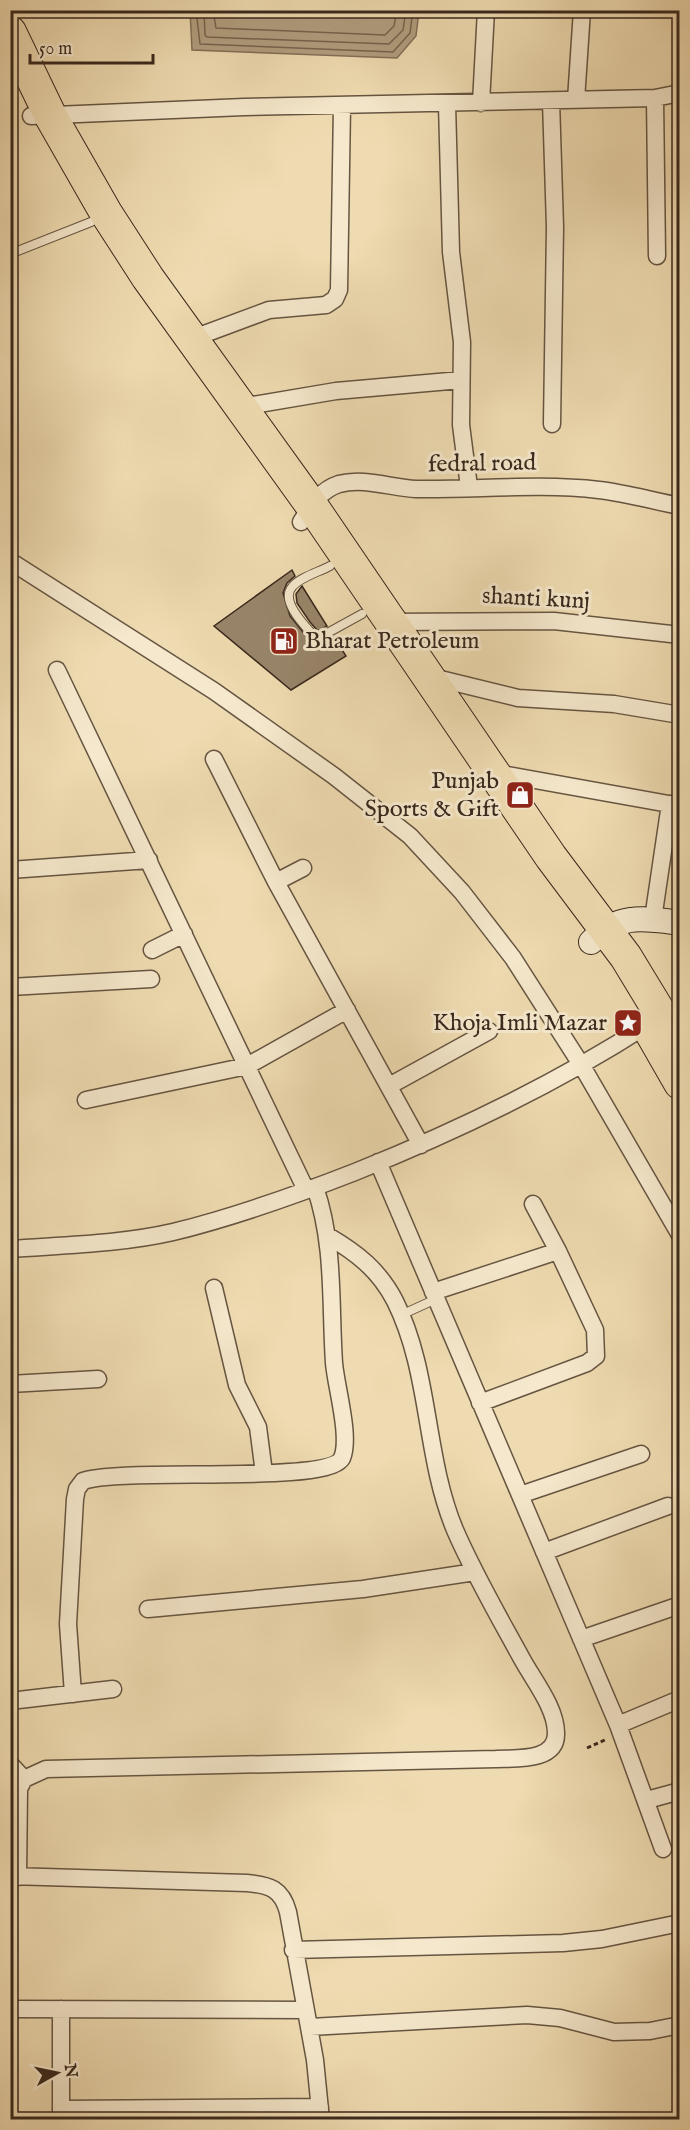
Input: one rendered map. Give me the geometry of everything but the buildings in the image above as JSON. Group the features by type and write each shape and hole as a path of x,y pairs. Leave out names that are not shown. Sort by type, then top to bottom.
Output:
{"highway":[{"path":"10,32 40,115 91,222 204,390 306,514 330,566 428,675 495,772 551,856 598,935 680,1083"},
{"path":"11,80 40,115 191,339 241,407 306,514 376,618 536,867 598,935 626,957 680,1046"}],"street":[{"path":"481,103 486,10"},
{"path":"576,100 582,10"},
{"path":"40,115 655,98 680,93"},
{"path":"655,98 657,256"},
{"path":"550,101 555,226 552,424"},
{"path":"447,104 450,227 462,342 461,425 469,487"},
{"path":"191,339 269,310 312,308 326,305 335,299 339,290 342,106"},
{"path":"241,407 336,391 461,380"},
{"name":"fedral road","path":"306,514 328,489 341,483 364,483 415,489 469,487 600,490 680,506"},
{"path":"10,561 214,691 334,776 410,836 496,933 582,1066 680,1235"},
{"name":"shanti kunj","path":"376,618 554,621 680,636"},
{"path":"57,670 247,1066 311,1189 328,1236 334,1364 344,1444 343,1456 338,1464 327,1468 264,1473 112,1475 83,1481 77,1489 75,1499 68,1624 73,1694"},
{"path":"428,675 518,698 614,704 680,715"},
{"path":"214,759 276,882 422,1144"},
{"path":"495,772 675,805 653,919"},
{"path":"10,870 148,861"},
{"path":"276,882 303,868"},
{"path":"598,935 613,923 653,919 680,923"},
{"path":"152,950 184,934"},
{"path":"10,987 151,980"},
{"path":"86,1100 247,1066 347,1010"},
{"path":"10,1248 134,1238 172,1232 311,1189 484,1118 582,1066 647,1025"},
{"path":"389,1086 489,1031"},
{"path":"378,1162 618,1725 663,1849"},
{"path":"480,1402 587,1363 596,1356 594,1330 558,1251 533,1204"},
{"path":"61,2009 62,2114 320,2113 310,2027 284,1899 277,1889 266,1884 14,1877 18,1804 24,1779 46,1768 60,1767 205,1767 496,1759 544,1754 554,1745 556,1734 553,1719 475,1572 454,1527 435,1461 420,1373 401,1315 373,1267 328,1236"},
{"path":"434,1296 558,1251"},
{"path":"214,1288 237,1385 258,1427 264,1473"},
{"path":"10,1384 98,1379"},
{"path":"520,1495 641,1454"},
{"path":"544,1552 669,1506"},
{"path":"148,1609 333,1592 475,1572"},
{"path":"581,1639 680,1605"},
{"path":"10,1701 113,1689"},
{"path":"618,1725 680,1699"},
{"path":"10,1764 24,1779"},
{"path":"647,1800 680,1791"},
{"path":"294,1950 563,1943 602,1939 680,1923"},
{"path":"10,2009 306,2010"},
{"path":"310,2027 527,2015 560,2018 614,2032 650,2031 680,2025"}],"lane":[{"path":"10,254 91,222"},
{"path":"330,566 292,587 288,595 291,606 314,636 322,636 376,618"},
{"path":"401,1315 434,1296"}],"water":[{"path":"190,10 419,11 416,36 397,58 192,50"}],"place":[{"name":"Bharat Petroleum","path":"284,641"},
{"name":"Punjab Sports & Gift","path":"520,795"},
{"name":"Khoja Imli Mazar","path":"628,1023"}]}
